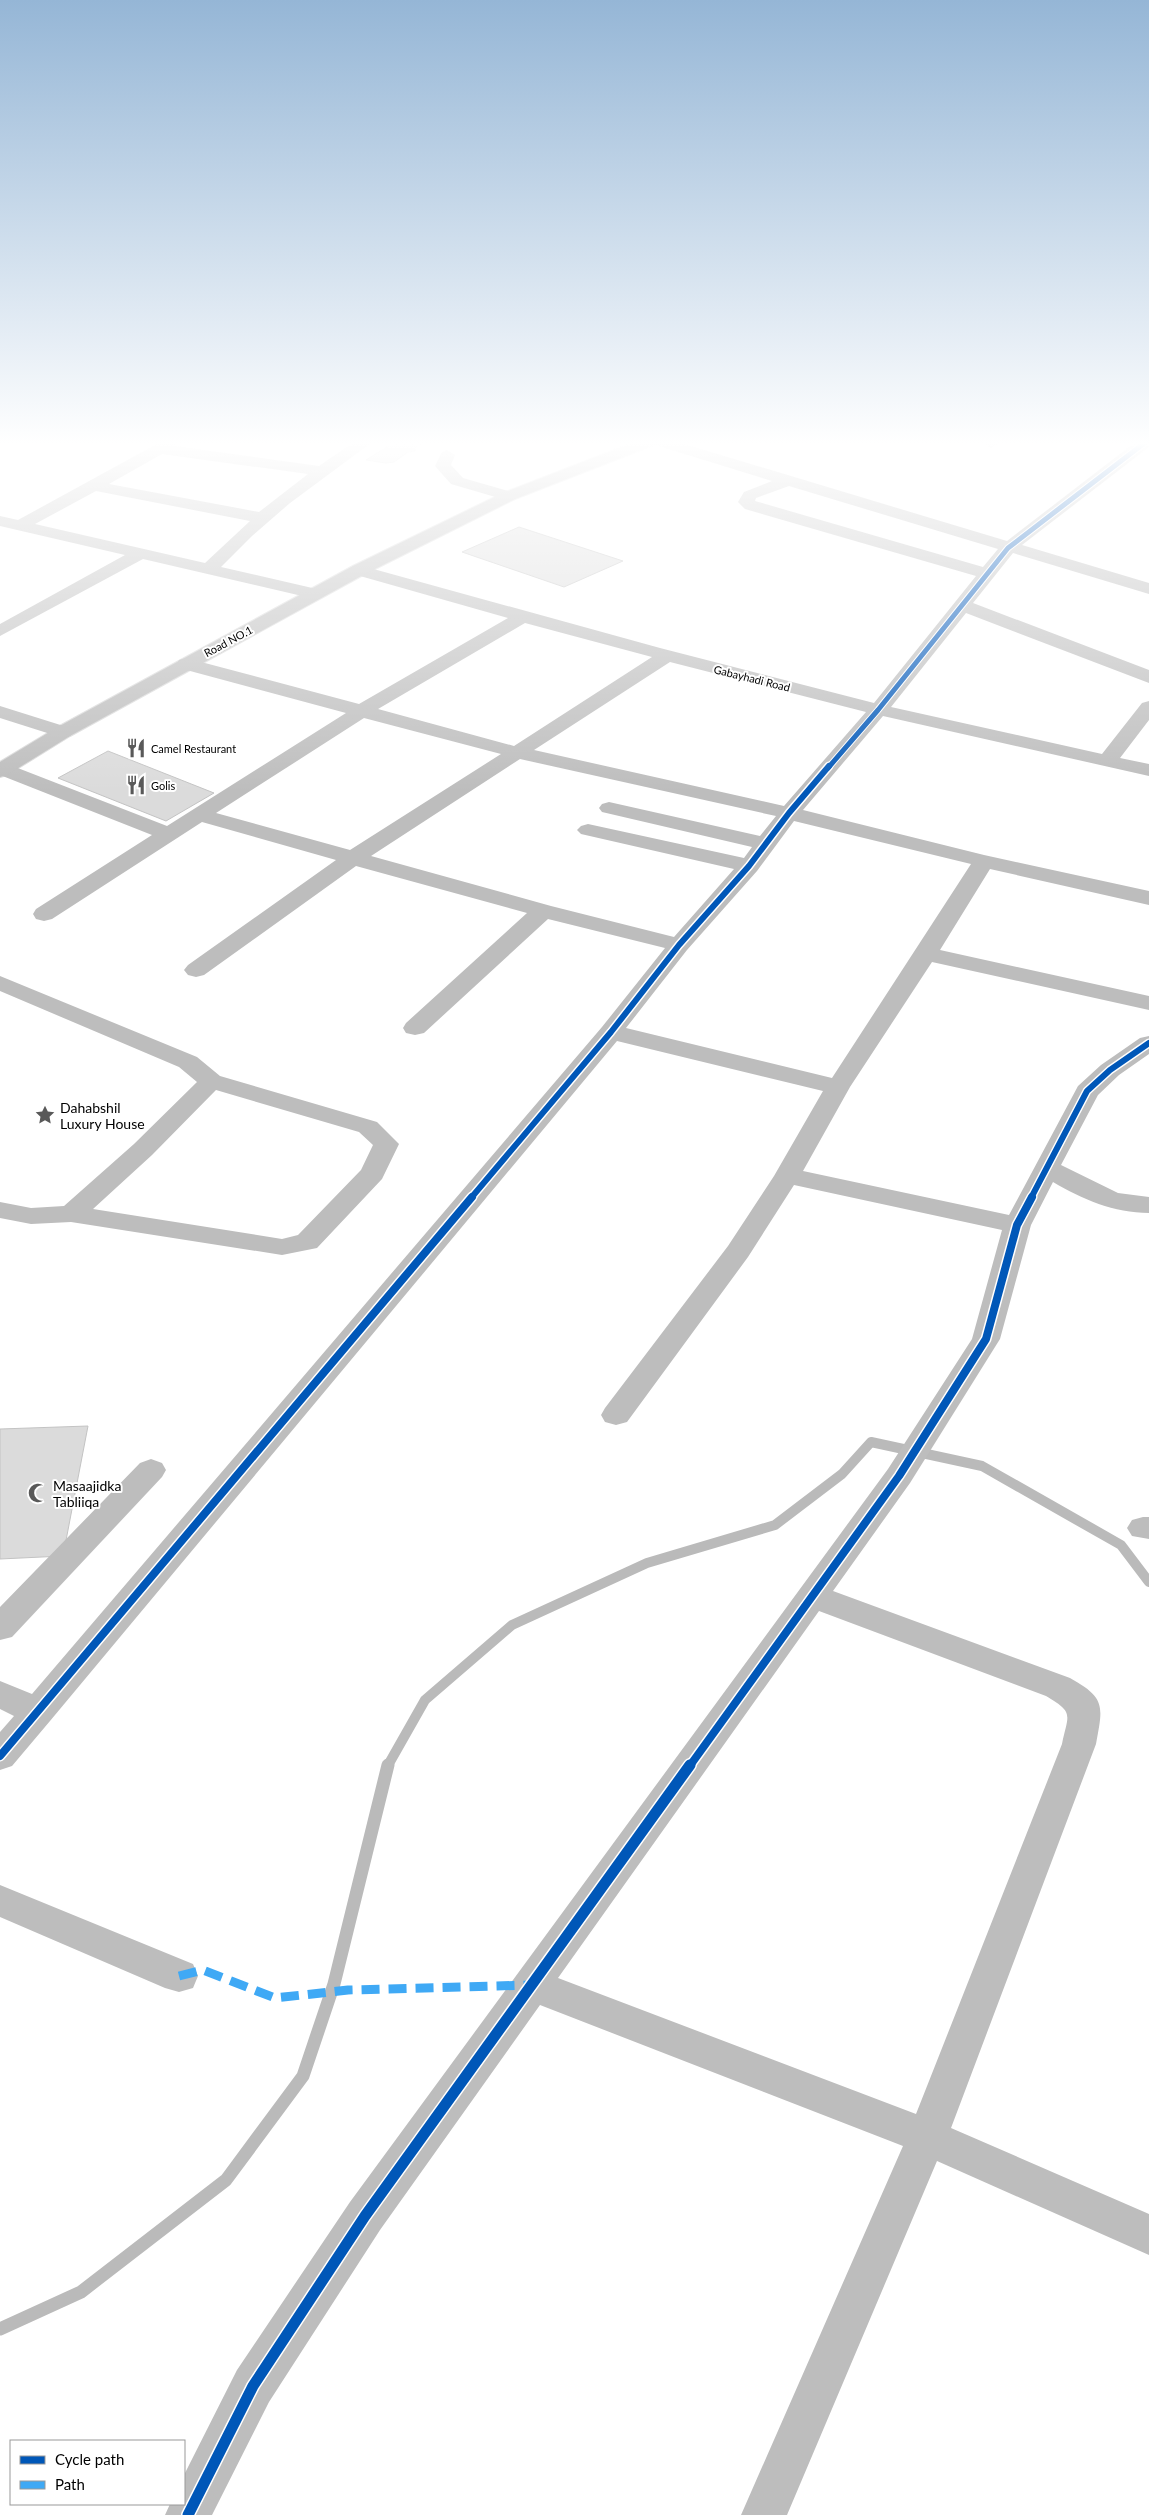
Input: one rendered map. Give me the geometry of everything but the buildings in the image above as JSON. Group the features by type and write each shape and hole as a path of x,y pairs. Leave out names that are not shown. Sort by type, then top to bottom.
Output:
{"main road":[{"path":"0,631 134,557"},
{"path":"162,557 315,594"},
{"path":"210,568 221,557"},
{"name":"Road NO.1","path":"1,770 63,732 385,557"},
{"path":"930,557 988,574"},
{"path":"0,1756 611,1032 679,945 749,866 789,813 878,710 1001,557"},
{"path":"1040,557 1149,589"},
{"name":"Gabayhadi Road","path":"359,570 522,617 878,710 1149,770"},
{"path":"962,605 1149,677"},
{"path":"44,914 363,710 522,617"},
{"path":"196,970 353,858 667,656"},
{"path":"186,664 515,752 789,813 984,861 1149,898"},
{"path":"1107,761 1149,707"},
{"path":"0,712 63,732"},
{"path":"1,770 168,834"},
{"path":"609,808 766,844"},
{"path":"199,815 543,912 679,945"},
{"path":"588,830 749,866"},
{"path":"616,1414 738,1251 787,1176 838,1087 926,954 984,861"},
{"path":"414,1028 543,912"},
{"path":"926,954 1149,1003"},
{"path":"0,983 188,1062 211,1081 368,1127 386,1144 373,1173 307,1242 282,1247 71,1214 31,1216 0,1210"},
{"path":"611,1032 838,1087"},
{"path":"188,2515 253,2386 365,2216 899,1476 935,1423 986,1339 1017,1225 1087,1091 1110,1070 1149,1043"},
{"path":"71,1214 105,1186 169,1125 211,1081"},
{"path":"1046,1167 1085,1190 1116,1200 1149,1205"},
{"path":"787,1176 1017,1225"},
{"path":"0,1628 151,1470"},
{"path":"764,2515 927,2137 1079,1744 1085,1713 1079,1699 1058,1687 812,1596"},
{"path":"0,1694 38,1712"},
{"path":"0,1900 179,1976"},
{"path":"532,1985 927,2137 1149,2235"}],"waterway":[{"path":"388,1765 425,1700 512,1625 647,1563 775,1525 842,1474 871,1442 982,1466 1121,1545 1149,1582"},
{"path":"0,2329 81,2292 226,2180 303,2076 334,1984 388,1765"}],"marked path":[{"path":"179,1976 203,1970 275,1998 348,1990 532,1985"}],"cycle path":[{"path":"0,1756 611,1032 679,945 749,866 789,813 878,710 1000,557"},
{"path":"188,2515 253,2386 365,2216 899,1476 986,1339 1017,1225 1087,1091 1110,1070 1149,1043"}],"place":[{"name":"Camel Restaurant","path":"136,748"},
{"name":"Golis","path":"136,785"},
{"name":"Dahabshil Luxury House","path":"45,1115"},
{"name":"Masaajidka Tabliiqa","path":"38,1493"}]}
